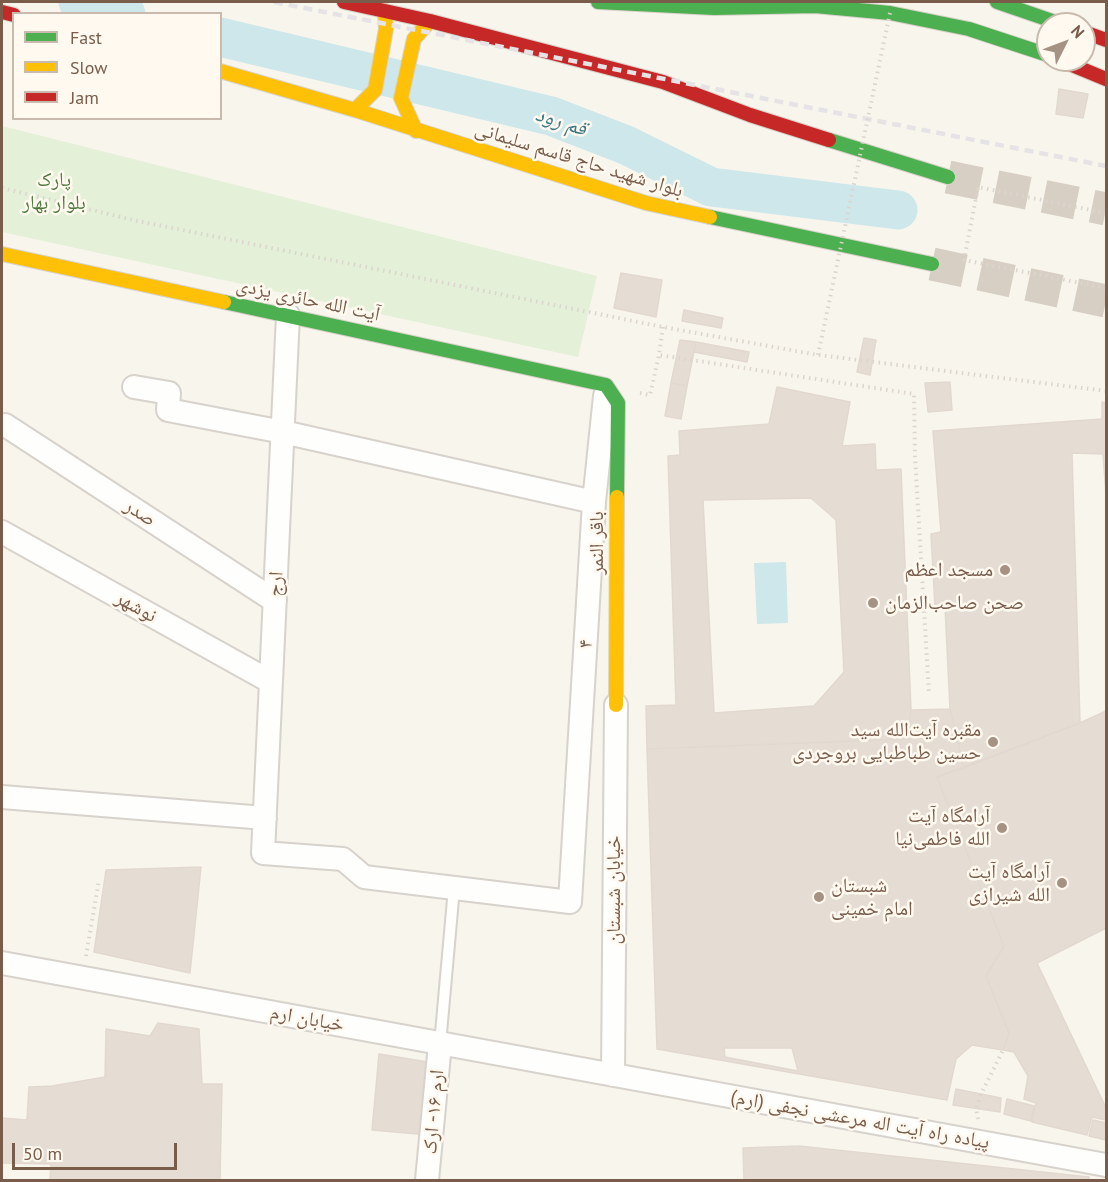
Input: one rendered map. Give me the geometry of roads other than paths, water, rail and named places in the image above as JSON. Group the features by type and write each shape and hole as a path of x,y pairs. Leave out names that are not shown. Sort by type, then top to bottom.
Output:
{"main road":[{"path":"344,2 430,21 663,82 750,115 948,177"},
{"path":"598,2 714,8 815,6 890,13 969,29 1036,51"},
{"path":"997,2 1036,15"},
{"path":"355,110 375,90 386,29 385,10"},
{"path":"417,131 401,98 414,39 430,21"},
{"name":"بلوار شهید حاج قاسم سلیمانی","path":"222,72 355,110 646,203 932,264"},
{"path":"1090,72 1107,79"},
{"name":"آیت الله‌ حائری‌ یزدی","path":"2,254 606,385"},
{"name":"باقر النمر","path":"606,385 618,403 616,705"}],"street":[{"name":"ارج","path":"288,315 264,852 343,860 364,878 454,888"},
{"name":"۴","path":"454,888 570,902 594,502 606,385"},
{"path":"134,387 169,393 168,410 283,432 594,502"},
{"name":"صدر","path":"5,425 275,601"},
{"name":"نوشهر","path":"2,532 271,682"},
{"name":"خیابان شبستان","path":"613,1075 616,705"},
{"path":"2,797 265,818"},
{"name":"خیابان ارم","path":"2,963 613,1075"},
{"name":"ارم ۱۶- ارک","path":"427,1180 440,1044"},
{"name":"پیاده راه آیت اله مرعشی نجفی (ارم)","path":"613,1075 1107,1165"}],"lane":[{"path":"440,1044 454,888"}],"water":[{"path":"786,562 788,623 757,624 754,563"}],"waterway":[{"name":"قم رود","path":"78,2 118,12"},
{"name":"قم رود","path":"222,37 551,116 626,145 711,187 898,210"}],"tunnel":[{"path":"948,177 1106,209"},
{"path":"932,264 1106,301"}],"railway":[{"path":"274,2 1106,166"}],"place":[{"name":"مسجد اعظم","path":"1005,570"},
{"name":"صحن صاحب‌الزمان","path":"873,603"},
{"name":"مقبره آیت‌الله سید حسین طباطبایی بروجردی","path":"993,742"},
{"name":"آرامگاه آیت الله فاطمی‌نیا","path":"1002,828"},
{"name":"آرامگاه آیت الله شیرازی","path":"1062,883"},
{"name":"شبستان امام خمینی","path":"819,897"}],"park label":[{"name":"پارک بلوار بهار","path":"54,192"}]}
